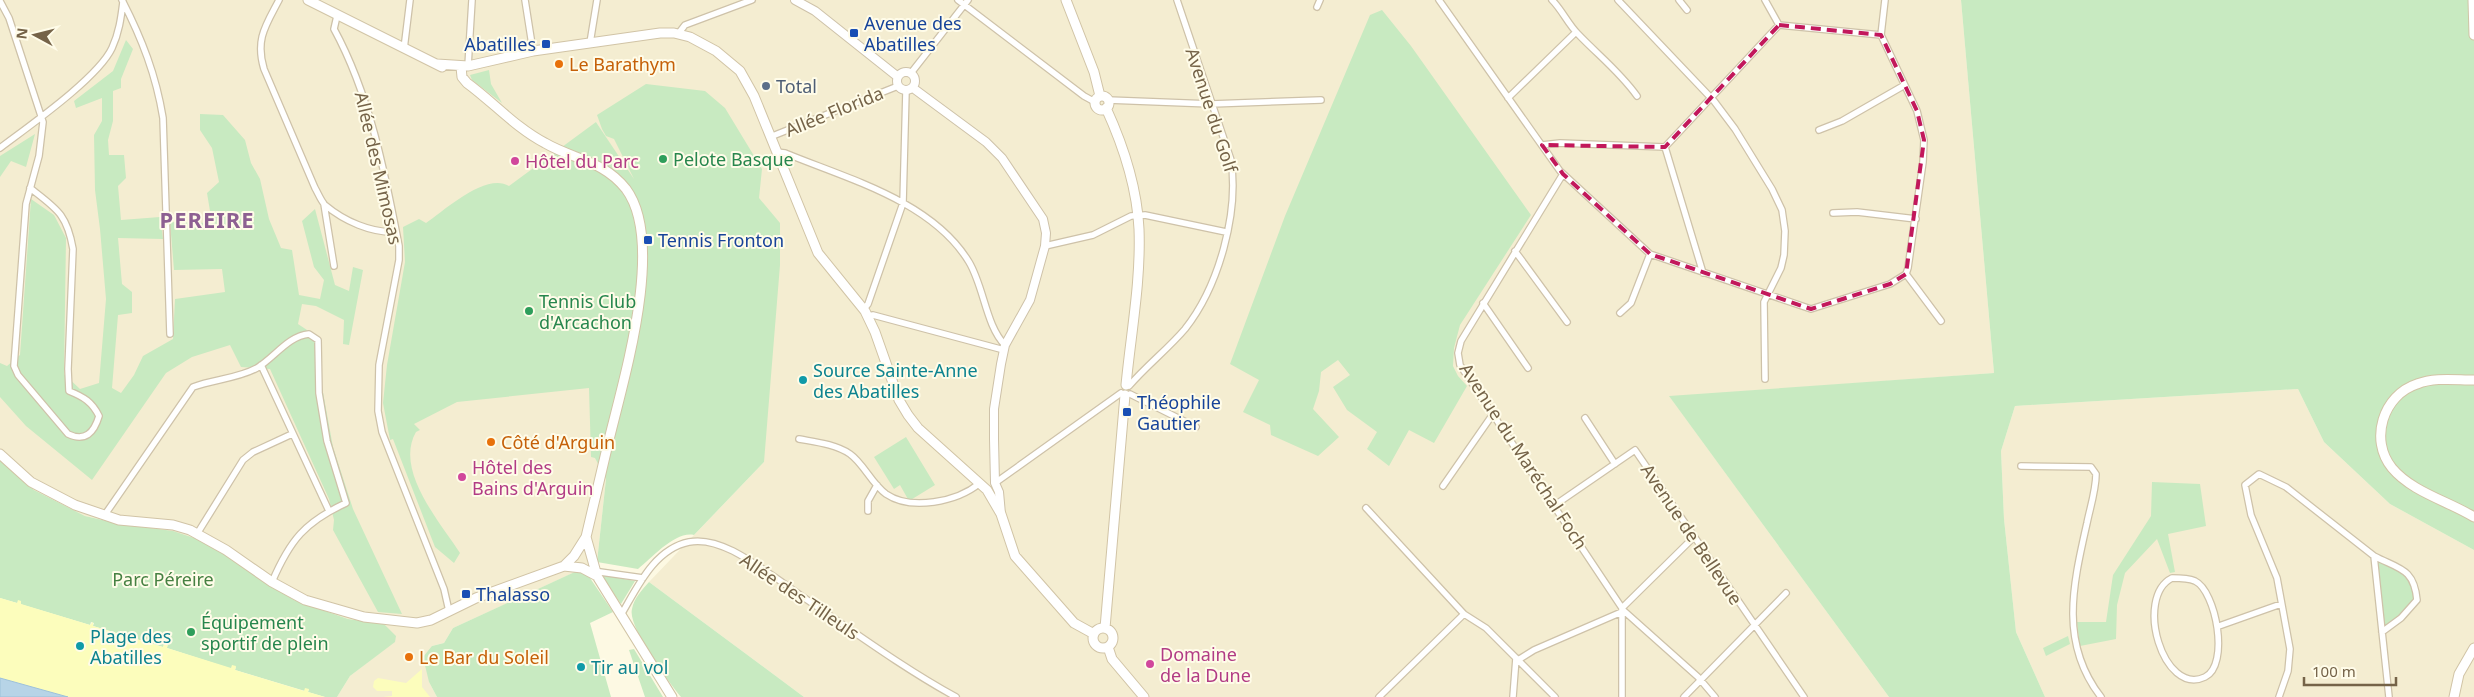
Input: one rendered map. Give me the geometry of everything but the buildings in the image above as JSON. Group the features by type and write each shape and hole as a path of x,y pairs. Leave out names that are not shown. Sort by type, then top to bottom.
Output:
{"main road":[{"path":"308,0 451,71 476,68 490,60 533,51 660,33 690,37 716,51 740,71 754,96 818,253 866,312 895,392 908,416 918,428 987,490 1001,514 1015,556 1074,623 1094,634"},
{"path":"1066,0 1094,72 1102,101 1121,146 1138,215 1139,255 1105,628"},
{"path":"2473,0 2474,35"},
{"path":"0,454 31,482 67,502 119,520 173,526 197,534 226,550 272,582 305,600 364,617 417,622 431,620 489,592 540,576 564,566 574,556 586,537 635,329 642,262 640,228 635,205 626,189 608,172 596,163 545,144 467,83 464,68"},
{"path":"2474,380 2444,379 2411,386 2390,404 2384,415 2381,434 2385,456 2402,478 2474,517"},
{"path":"586,537 591,559 591,572 672,697"},
{"path":"574,556 591,559"},
{"path":"564,566 591,572"},
{"path":"1105,628 1113,636 1112,642 1108,647 1098,646 1093,639 1094,634 1099,629 1105,628"},
{"path":"1108,647 1112,659 1144,697"},
{"path":"2454,697 2460,674 2474,648"}],"street":[{"path":"0,0 9,18 43,122 40,156 30,188 26,204 14,366 18,375 68,434 77,438 86,437 96,428 99,416 93,404 84,396 69,391 68,369 73,249 70,231 59,210 30,188"},
{"path":"0,148 41,117 100,66 112,48 120,24 123,0"},
{"path":"123,0 147,51 158,87 163,118 170,334"},
{"path":"279,0 263,32 259,54 293,138 324,204 334,266"},
{"path":"404,48 410,0"},
{"path":"464,68 472,0"},
{"path":"525,0 533,51"},
{"path":"590,43 596,0"},
{"path":"678,34 685,24 752,0"},
{"path":"795,0 815,11 898,77"},
{"path":"958,0 966,2 1084,96 1102,101 1211,104 1322,100"},
{"name":"Avenue du Golf","path":"995,483 1126,391 1184,330 1202,304 1216,271 1235,185 1231,160 1176,0"},
{"path":"1317,6 1320,0"},
{"path":"1439,0 1563,174 1650,254 1811,310 1890,284 1906,274"},
{"path":"1552,0 1563,12 1576,32 1624,78 1637,96"},
{"path":"1618,0 1711,98 1735,129 1772,189 1782,210 1785,231 1784,255 1781,268 1764,302 1765,379"},
{"path":"1679,0 1687,10"},
{"path":"1765,0 1779,25"},
{"path":"1885,0 1881,36 1917,111 1924,140 1924,162 1906,274 1941,320"},
{"path":"911,73 966,2"},
{"name":"Allée des Mimosas","path":"337,16 334,29 352,62 365,100 396,232 399,260 379,365 378,410 382,432 444,589 449,611"},
{"path":"1542,145 1560,143 1665,147 1779,25"},
{"path":"1779,25 1881,36"},
{"path":"1508,98 1576,32"},
{"path":"1001,514 999,492 995,483 994,409 1005,348 1030,300 1045,246 1046,233 1042,219 1002,158 986,142 909,89 898,86 898,77 903,72 911,73 916,80 909,89 903,203 866,312 874,316 1005,348"},
{"name":"Allée Florida","path":"770,137 898,86"},
{"path":"1819,130 1842,121 1904,86"},
{"path":"1665,147 1703,273"},
{"path":"776,152 785,153 903,203 942,229 968,260 979,280 997,336 1005,348"},
{"name":"Avenue du Maréchal Foch","path":"1563,174 1460,341 1458,353 1460,365 1623,609 1701,680 1715,697"},
{"path":"324,204 356,225 374,230 396,232"},
{"path":"1834,213 1857,212 1916,219"},
{"path":"1045,246 1093,235 1131,216 1145,214 1226,232"},
{"path":"1515,251 1566,322"},
{"path":"1620,313 1631,303 1650,254"},
{"path":"1483,303 1528,368"},
{"path":"104,516 193,387 206,382 229,379 261,365 276,356 293,338 309,334 318,340 318,393 327,442 346,503 329,511 303,530 288,548 272,582"},
{"path":"261,365 329,511"},
{"path":"1128,367 1141,374"},
{"path":"1126,391 1196,427"},
{"path":"1443,486 1493,414"},
{"path":"1585,418 1615,464"},
{"path":"197,534 243,460 253,452 292,434"},
{"path":"799,439 830,446 850,454 887,494 905,502 927,504 947,499 980,483"},
{"name":"Avenue de Bellevue","path":"1555,505 1635,450 1804,697"},
{"path":"2021,466 2091,467 2096,474 2075,575 2072,610 2075,645 2079,658 2084,672 2101,697"},
{"path":"2279,697 2288,672 2290,648 2277,578 2251,515 2245,485 2259,474 2286,486 2374,556 2408,573 2415,584 2417,600 2401,618 2382,632"},
{"path":"987,490 995,483"},
{"path":"868,511 868,501 877,485"},
{"path":"1366,508 1464,614 1486,628 1555,697"},
{"path":"1517,659 1623,609 1694,537"},
{"name":"Allée des Tilleuls","path":"620,615 649,568 672,549 688,542 712,542 732,550 912,671 956,697"},
{"path":"2374,556 2389,697"},
{"path":"591,572 643,578"},
{"path":"2172,578 2196,581 2202,588 2219,626 2219,645 2214,669 2204,678 2191,680 2184,677 2170,666 2158,640 2155,627 2154,609 2158,591 2164,582 2172,578"},
{"path":"1684,697 1786,593"},
{"path":"2219,626 2281,604"},
{"path":"1622,697 1623,609"},
{"path":"1379,697 1464,614"},
{"path":"1513,697 1517,659"}],"highlighted area":[{"path":"1779,25 1881,35 1917,111 1924,140 1906,274 1890,284 1811,309 1650,254 1563,174 1542,145 1665,147"}],"shaded area":[{"path":"0,0 1961,0 1994,373 1670,397 1889,697 804,697 649,582 764,462 660,205 633,179 596,122 574,225 606,479 597,562 453,628 444,643 432,646 429,682 437,697 337,697 350,676 395,641 384,624 348,619 294,600 206,542 85,516 34,490 0,460"},
{"path":"2298,389 2324,442 2390,504 2474,550 2474,697 2045,697 2016,632 2004,519 2001,451 2015,406"}],"green space":[{"path":"1961,0 2474,0 2474,550 2390,504 2324,442 2298,389 2015,406 2001,451 2004,519 2016,632 2045,697 1889,697 1669,396 1994,373"},
{"path":"1382,10 1411,46 1531,215 1460,325 1454,348 1453,366 1458,376 1467,386 1434,443 1409,430 1389,466 1367,449 1377,432 1347,410 1333,387 1350,375 1338,360 1321,372 1319,391 1313,409 1339,437 1318,456 1271,435 1270,425 1243,412 1259,380 1230,364 1285,216 1370,15"},
{"path":"126,40 133,49 121,79 121,88 113,91 113,121 108,140 109,155 124,155 126,178 118,186 121,220 160,217 163,239 118,238 122,284 132,292 132,313 118,315 112,388 121,393 134,375 143,356 173,339 175,299 225,292 222,269 174,270 170,222 212,223 207,193 219,182 212,148 200,130 200,114 223,115 245,140 251,163 260,179 269,219 281,248 292,250 299,295 320,299 324,280 314,267 302,221 315,209 335,285 349,291 353,267 363,270 349,345 343,344 344,320 316,306 302,304 298,324 322,340 322,387 333,447 353,509 402,614 378,612 333,530 334,520 329,499 270,369 241,367 230,345 192,357 166,373 92,480 26,426 0,397 0,363 7,366 20,355 31,199 54,215 66,238 64,374 80,389 99,383 106,299 95,190 94,135 102,121 102,98 76,108 74,101 113,71"},
{"path":"489,70 491,84 502,103 472,80 470,75"},
{"path":"646,84 705,91 725,108 762,169 759,198 780,223 780,265 764,462 694,535 679,537 672,541 638,569 597,562 606,479 595,458 591,457 589,388 457,402 414,424 420,430 416,432 411,447 411,463 422,495 460,553 454,563 435,547 393,439 390,440 383,403 387,365 405,262 403,227 419,219 426,223 466,194 478,188 500,183 509,186 596,122 634,179 614,139 606,136 597,115"},
{"path":"35,134 26,167 11,161 0,177 0,156"},
{"path":"906,437 935,485 909,501 900,485 894,489 874,457"},
{"name":"Parc Péreire","path":"0,460 34,490 85,516 120,524 173,531 206,542 294,600 348,619 384,624 396,636 395,642 350,676 337,697 325,697 308,692 309,689 305,691 235,670 236,667 232,669 167,648 164,645 163,647 93,626 94,623 91,622 90,625 20,604 21,601 17,603 0,598"},
{"path":"2152,482 2200,484 2206,526 2168,534 2175,572 2170,573 2157,539 2125,573 2117,605 2116,639 2080,646 2077,622 2106,622 2113,575 2151,516"},
{"path":"2374,556 2408,573 2416,600 2401,618 2382,631"},
{"path":"579,570 590,578 613,612 590,623 611,697 437,697 429,682 423,657 432,646 444,643 453,628"},
{"path":"601,575 635,581 621,604"},
{"path":"649,582 804,697 681,697 650,654 632,617 635,601"},
{"path":"2068,636 2070,644 2046,656 2043,648"},
{"path":"634,649 663,697 645,697 629,650"}],"sand":[{"name":"Plage des Abatilles","path":"0,598 17,603 18,600 21,601 21,604 90,625 93,622 93,626 163,647 164,644 168,645 167,648 231,668 232,665 236,666 235,670 304,691 305,688 309,689 308,692 325,697 68,697 0,678"},
{"path":"422,669 422,687 430,697 383,697 392,696 392,691 377,691 373,687 374,681 378,678 406,683"}],"water":[{"path":"0,678 68,697 0,697"}],"place":[{"name":"Avenue des Abatilles","path":"854,33"},
{"name":"Abatilles","path":"546,44"},
{"name":"Le Barathym","path":"559,64"},
{"name":"Total","path":"766,86"},
{"name":"Pelote Basque","path":"663,159"},
{"name":"Hôtel du Parc","path":"515,161"},
{"name":"Tennis Fronton","path":"648,240"},
{"name":"Tennis Club d'Arcachon","path":"529,311"},
{"name":"Source Sainte-Anne des Abatilles","path":"803,380"},
{"name":"Théophile Gautier","path":"1127,412"},
{"name":"Côté d'Arguin","path":"491,442"},
{"name":"Hôtel des Bains d'Arguin","path":"462,477"},
{"name":"Thalasso","path":"466,594"},
{"name":"Équipement sportif de plein","path":"191,632"},
{"name":"Plage des Abatilles","path":"80,646"},
{"name":"Le Bar du Soleil","path":"409,657"},
{"name":"Domaine de la Dune","path":"1150,664"},
{"name":"Tir au vol","path":"581,667"}],"district":[{"name":"PEREIRE","path":"207,219"}]}
